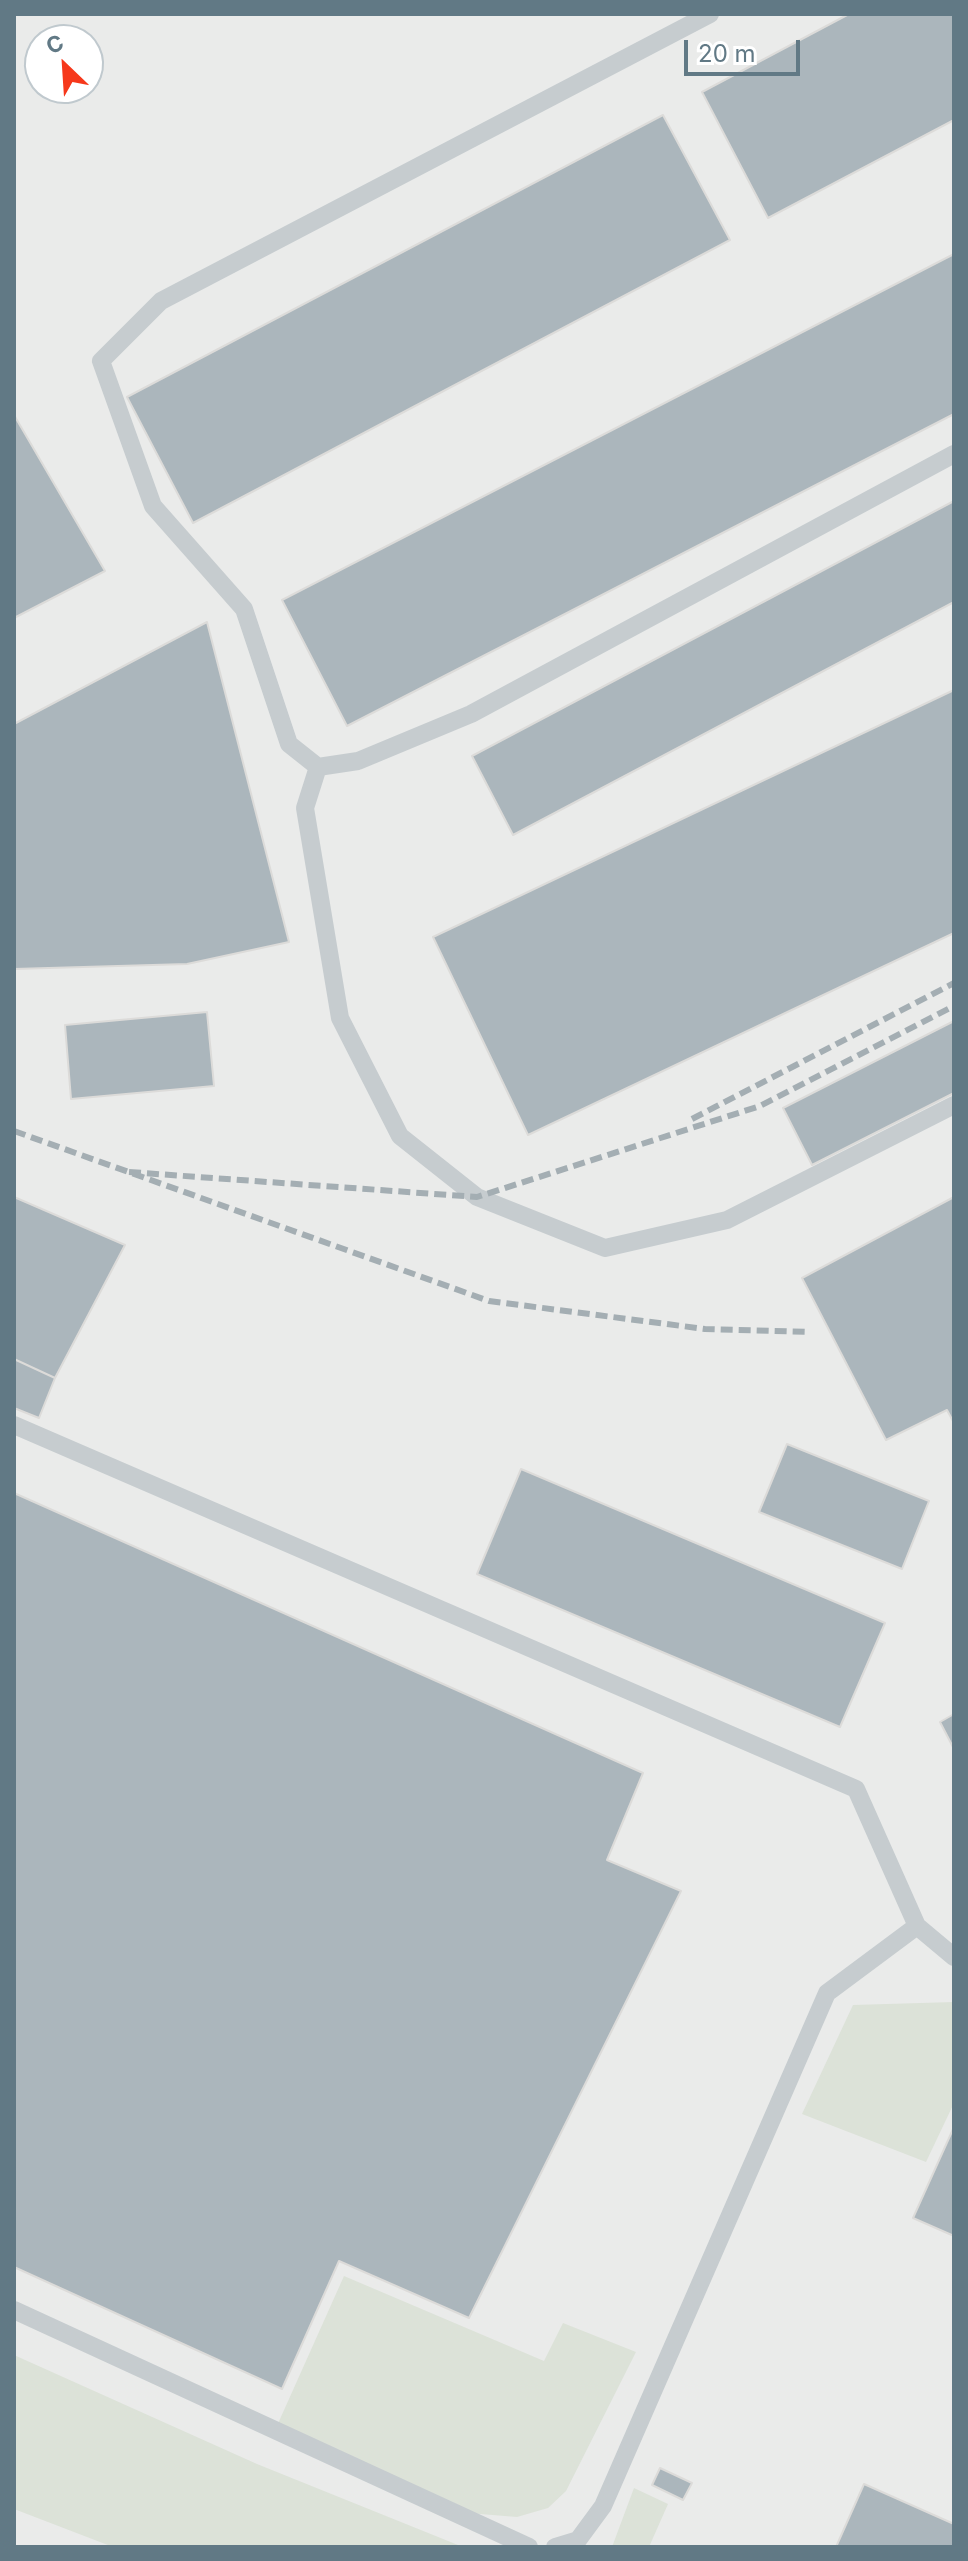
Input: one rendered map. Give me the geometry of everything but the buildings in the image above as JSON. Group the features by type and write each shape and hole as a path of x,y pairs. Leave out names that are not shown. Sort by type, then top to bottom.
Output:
{"lane":[{"path":"710,14 161,301 101,361 153,506 244,609 289,744 318,767 358,761 471,714 954,454"},
{"path":"318,767 305,808 340,1018 400,1136 477,1197 605,1248 727,1220 954,1105"},
{"path":"14,1425 856,1789 917,1926 954,1957"},
{"path":"555,2547 578,2540 603,2506 827,1993 917,1926"},
{"path":"14,2310 529,2547"}],"shaded area":[{"path":"14,14 954,14 954,2547 14,2547"},
{"path":"954,2002 954,2103 926,2162 802,2114 853,2005"},
{"path":"344,2276 544,2361 563,2323 636,2352 566,2491 548,2508 517,2517 468,2513 276,2428"},
{"path":"14,2355 257,2464 463,2547 113,2547 14,2509"},
{"path":"634,2488 668,2504 649,2547 612,2547"}],"railway":[{"path":"692,1119 954,983"},
{"path":"129,1172 477,1197 760,1106 954,1006"},
{"path":"14,1131 489,1301 705,1329 810,1332"}]}
